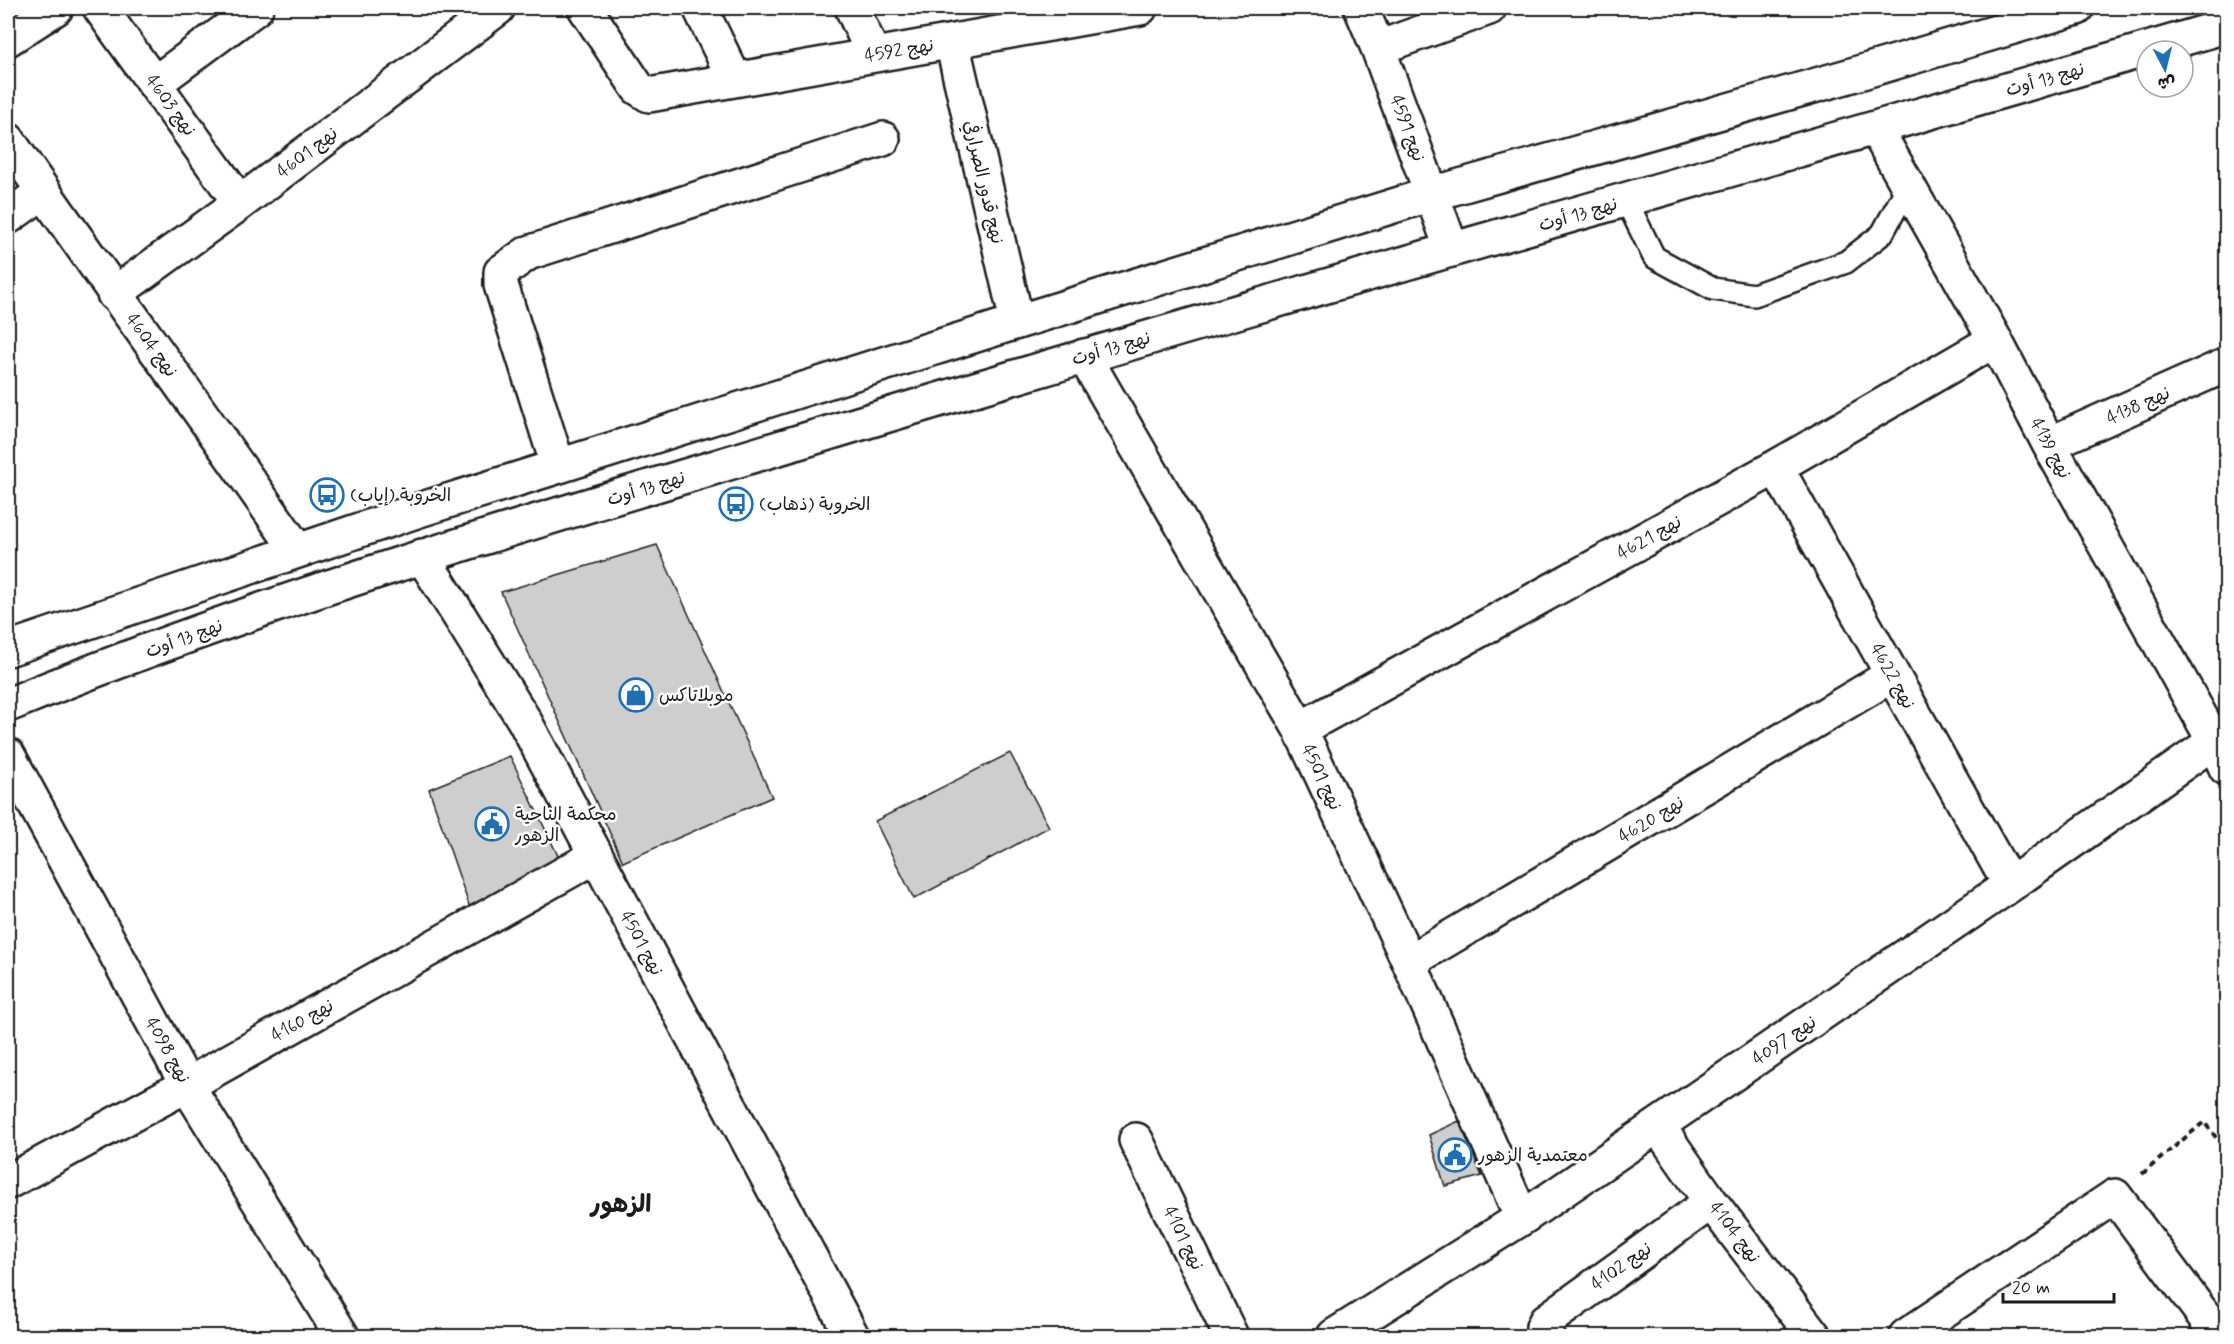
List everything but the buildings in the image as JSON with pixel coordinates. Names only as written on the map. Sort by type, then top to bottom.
[{"type":"street","points":[[8,39],[57,8]]},
{"type":"street","name":"نهج 4603","points":[[100,8],[240,203]]},
{"type":"street","points":[[155,82],[256,8]]},
{"type":"street","name":"نهج 4601","points":[[114,294],[240,203],[498,8]]},
{"type":"street","name":"نهج 4592","points":[[585,8],[638,88],[649,95],[734,78],[1140,8]]},
{"type":"street","points":[[700,8],[734,78]]},
{"type":"street","points":[[852,8],[873,54]]},
{"type":"street","name":"نهج 4591","points":[[1361,8],[1378,48],[1452,250]]},
{"type":"street","points":[[1378,48],[1489,8]]},
{"type":"street","points":[[8,649],[297,550],[1017,322],[2015,17],[2077,8]]},
{"type":"street","name":"نهج 13 أوت","points":[[8,705],[116,663],[422,556],[1084,356],[2226,26]]},
{"type":"street","name":"نهج قدور الصرارفي","points":[[952,42],[1017,322]]},
{"type":"street","name":"نهج 4139","points":[[1876,129],[1995,340],[2049,444],[2222,747]]},
{"type":"street","points":[[558,466],[501,285],[501,272],[528,253],[883,139]]},
{"type":"street","name":"نهج 4604","points":[[8,140],[114,294],[226,447],[297,550]]},
{"type":"street","points":[[8,217],[43,192]]},
{"type":"street","name":"نهج 4621","points":[[1300,729],[1776,467],[1995,340]]},
{"type":"street","name":"نهج 4501","points":[[1084,356],[1300,729],[1409,962],[1522,1218]]},
{"type":"street","name":"نهج 4138","points":[[2049,444],[2226,365]]},
{"type":"street","name":"نهج 4622","points":[[1776,467],[2010,885]]},
{"type":"street","name":"نهج 4501","points":[[422,556],[524,720],[852,1336]]},
{"type":"street","name":"نهج 4620","points":[[1409,962],[1892,675]]},
{"type":"street","name":"نهج 4097","points":[[1334,1336],[1522,1218],[2010,885],[2222,747]]},
{"type":"street","name":"نهج 4098","points":[[8,755],[187,1084],[342,1336]]},
{"type":"street","name":"نهج 4160","points":[[10,1176],[187,1084],[596,856]]},
{"type":"street","name":"نهج 4104","points":[[1658,1126],[1711,1202],[1814,1336]]},
{"type":"street","name":"نهج 4101","points":[[1136,1140],[1231,1336]]},
{"type":"street","points":[[1906,1336],[2115,1196],[2219,1336]]},
{"type":"street","name":"نهج 4102","points":[[1547,1336],[1543,1327],[1545,1321],[1711,1202]]},
{"type":"lane","points":[[1626,200],[1654,257],[1713,289],[1754,295],[1846,262],[1882,234],[1908,186]]},
{"type":"path","points":[[2115,1196],[2204,1122],[2226,1150]]},
{"type":"place","name":"الخروبة (إياب)","points":[[327,495]]},
{"type":"place","name":"الخروبة (ذهاب)","points":[[736,504]]},
{"type":"place","name":"موبلاتاكس","points":[[636,695]]},
{"type":"place","name":"محكمة الناحية الزهور","points":[[492,824]]},
{"type":"place","name":"معتمدية الزهور","points":[[1455,1155]]},
{"type":"district","name":"الزهور","points":[[621,1204]]}]
